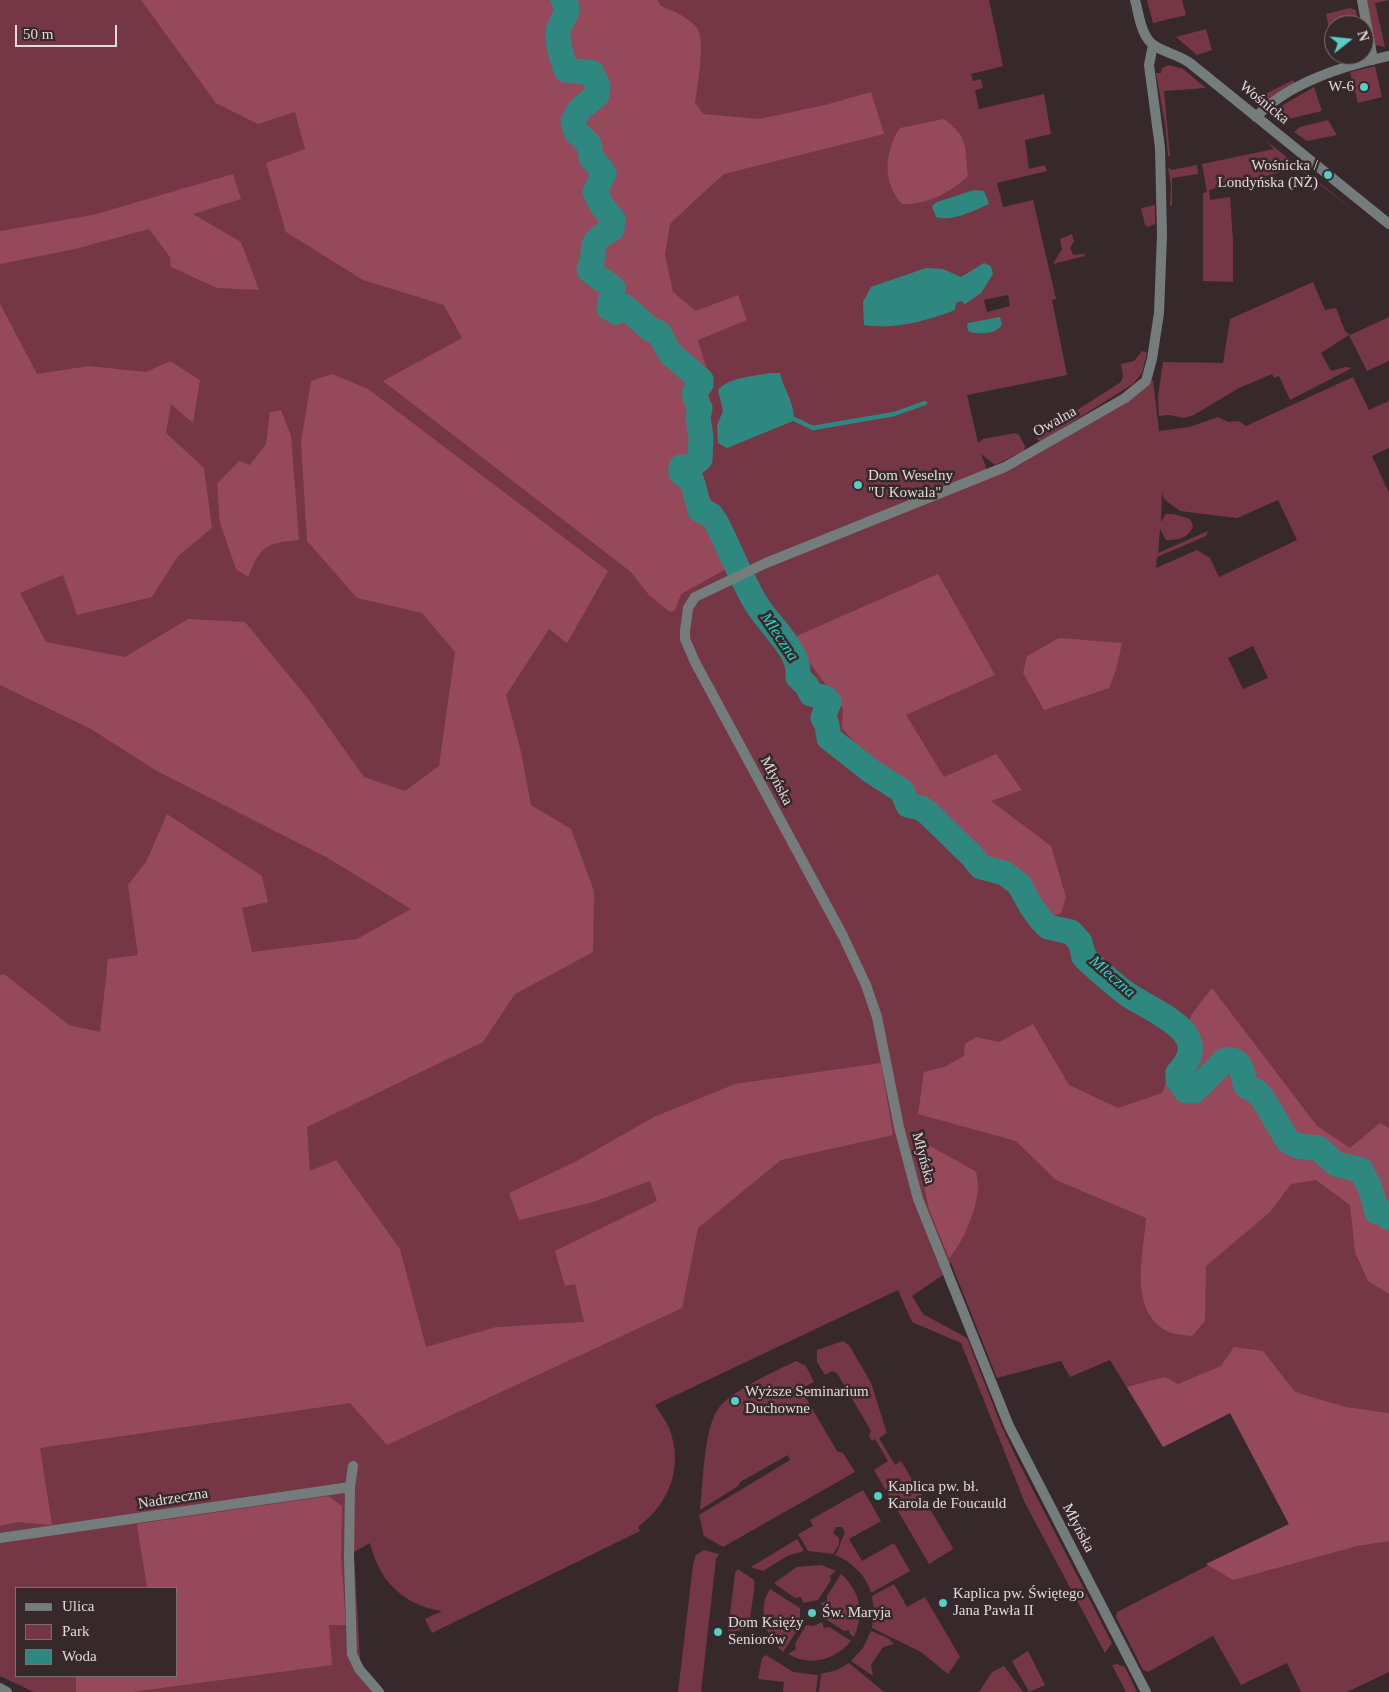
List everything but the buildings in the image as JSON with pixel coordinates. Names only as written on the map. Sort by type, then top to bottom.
[{"type":"street","points":[[1135,0],[1145,36],[1153,45]]},
{"type":"street","points":[[1362,0],[1365,15]]},
{"type":"street","name":"Wośnicka","points":[[1153,45],[1179,55],[1190,62],[1389,224]]},
{"type":"street","name":"Owalna","points":[[684,631],[688,608],[695,597],[750,571],[1005,467],[1118,403],[1146,381],[1158,321],[1162,235],[1160,148],[1149,60],[1153,45]]},
{"type":"street","points":[[1374,60],[1389,56]]},
{"type":"street","points":[[1256,116],[1272,103],[1320,77],[1357,65]]},
{"type":"street","name":"Młyńska","points":[[684,631],[685,639],[695,662],[843,936],[866,985],[877,1017],[899,1127],[918,1199],[1009,1426],[1146,1692]]},
{"type":"street","points":[[353,1466],[350,1487],[349,1560],[352,1654],[358,1669],[379,1692]]},
{"type":"street","name":"Nadrzeczna","points":[[0,1538],[350,1487]]},
{"type":"street","points":[[0,1688],[8,1692]]},
{"type":"green space","points":[[0,0],[989,0],[1003,66],[971,74],[973,81],[981,79],[983,88],[975,90],[979,109],[1044,94],[1051,134],[1025,140],[1029,169],[1045,165],[1047,171],[997,183],[1003,207],[1033,200],[1056,299],[1052,300],[1067,375],[967,395],[978,443],[983,439],[1015,433],[1019,435],[1025,446],[1024,451],[995,465],[981,454],[987,470],[1038,447],[1153,380],[1159,431],[1189,427],[1218,417],[1228,422],[1239,421],[1246,426],[1353,377],[1369,410],[1389,401],[1389,448],[1372,456],[1389,493],[1389,1672],[1347,1692],[1301,1692],[1287,1663],[1241,1685],[1213,1636],[1148,1672],[1143,1670],[1116,1617],[1117,1612],[1289,1524],[1230,1413],[1163,1447],[1110,1360],[1070,1377],[1061,1361],[997,1378],[951,1263],[940,1267],[943,1275],[912,1296],[923,1314],[967,1338],[1001,1425],[1017,1459],[1112,1643],[1105,1653],[1025,1503],[961,1343],[912,1322],[898,1290],[655,1405],[669,1428],[675,1456],[674,1470],[666,1495],[658,1507],[638,1527],[640,1531],[432,1633],[425,1619],[442,1611],[416,1603],[404,1597],[395,1589],[386,1580],[380,1569],[370,1543],[354,1552],[360,1660],[377,1692],[34,1692],[0,1676]],"holes":[[[1008,295],[1010,306],[987,312],[984,300]],[[1162,492],[1164,499],[1180,511],[1237,518],[1278,500],[1297,540],[1219,577],[1210,558],[1197,550],[1156,568],[1157,557],[1206,536],[1208,531],[1158,553],[1160,529],[1166,540],[1170,540],[1186,536],[1193,526],[1190,519],[1173,514],[1166,514],[1161,522]],[[1253,646],[1268,678],[1243,689],[1228,658]]]},
{"type":"green space","points":[[1147,0],[1182,0],[1186,15],[1153,23]]},
{"type":"green space","points":[[1366,0],[1389,0],[1375,3],[1385,47],[1375,45],[1374,15],[1369,15]]},
{"type":"green space","points":[[1350,8],[1356,10],[1357,15],[1326,15]]},
{"type":"green space","points":[[1206,29],[1212,50],[1197,55],[1176,37]]},
{"type":"green space","points":[[1169,65],[1183,69],[1206,88],[1164,91],[1170,156],[1168,156],[1165,124],[1156,73],[1161,73],[1162,68]]},
{"type":"green space","points":[[1375,66],[1382,97],[1358,103],[1350,72]]},
{"type":"green space","points":[[1293,80],[1295,84],[1260,104],[1254,100]]},
{"type":"green space","points":[[1314,87],[1322,111],[1284,120],[1283,123],[1275,116],[1280,107]]},
{"type":"green space","points":[[1328,120],[1337,135],[1307,141],[1294,132],[1300,127]]},
{"type":"green space","points":[[1265,140],[1360,215],[1298,168],[1209,190],[1210,200],[1230,197],[1233,282],[1203,281],[1203,193],[1207,192],[1202,164],[1274,149]]},
{"type":"green space","points":[[1197,165],[1198,174],[1172,178],[1172,206],[1170,205],[1171,186],[1168,167],[1171,170]]},
{"type":"green space","points":[[1155,205],[1155,224],[1148,227],[1145,225],[1141,208]]},
{"type":"green space","points":[[1072,234],[1074,241],[1070,248],[1073,255],[1084,254],[1085,256],[1053,264],[1062,249],[1060,239]]},
{"type":"green space","points":[[1313,282],[1325,310],[1336,308],[1345,331],[1350,335],[1389,317],[1389,361],[1367,371],[1349,335],[1321,353],[1331,371],[1346,367],[1352,368],[1290,400],[1279,376],[1274,378],[1272,374],[1239,388],[1194,415],[1184,418],[1169,415],[1159,416],[1158,396],[1163,362],[1223,363],[1230,319]]},
{"type":"green space","points":[[1142,351],[1147,353],[1142,373],[1133,384],[1040,442],[1034,435],[1060,421],[1121,382],[1123,376],[1121,364],[1134,361]]},
{"type":"green space","points":[[843,1341],[849,1345],[871,1383],[887,1433],[879,1438],[895,1465],[901,1461],[952,1546],[953,1549],[929,1564],[874,1470],[888,1461],[875,1439],[872,1441],[869,1436],[871,1431],[837,1373],[832,1371],[825,1375],[817,1362],[817,1350]]},
{"type":"green space","points":[[796,1361],[806,1366],[814,1382],[804,1387],[803,1393],[837,1451],[843,1453],[855,1472],[723,1547],[704,1536],[699,1515],[790,1460],[788,1455],[740,1482],[738,1486],[700,1510],[707,1442],[713,1418],[718,1409],[732,1395]]},
{"type":"green space","points":[[863,1490],[881,1521],[849,1539],[862,1561],[894,1543],[910,1571],[871,1593],[866,1581],[858,1570],[847,1561],[835,1555],[845,1533],[842,1527],[836,1527],[833,1533],[839,1538],[839,1545],[833,1554],[808,1551],[798,1534],[813,1526],[810,1520]]},
{"type":"green space","points":[[797,1539],[804,1551],[787,1556],[763,1571],[751,1567]]},
{"type":"green space","points":[[704,1550],[719,1554],[716,1559],[701,1692],[678,1692],[693,1565],[696,1555]]},
{"type":"green space","points":[[821,1565],[836,1571],[830,1576],[831,1580],[818,1600],[803,1603],[801,1597],[795,1598],[774,1583],[797,1567]]},
{"type":"green space","points":[[738,1569],[754,1580],[750,1623],[740,1630],[728,1631],[735,1573]]},
{"type":"green space","points":[[841,1574],[853,1588],[859,1603],[859,1619],[854,1637],[850,1634],[849,1630],[844,1631],[824,1618],[825,1611],[821,1603],[827,1601],[827,1596]]},
{"type":"green space","points":[[894,1584],[907,1607],[925,1597],[960,1657],[948,1674],[921,1652],[872,1628],[874,1612],[872,1596]]},
{"type":"green space","points":[[770,1589],[800,1608],[800,1617],[803,1623],[797,1624],[798,1629],[783,1652],[772,1639],[765,1622],[764,1605]]},
{"type":"green space","points":[[822,1622],[824,1628],[829,1627],[851,1641],[845,1648],[830,1657],[813,1661],[796,1658],[788,1654],[796,1649],[795,1644],[806,1625],[814,1626]]},
{"type":"green space","points":[[871,1631],[888,1638],[894,1644],[883,1647],[871,1665],[873,1676],[851,1661],[863,1648]]},
{"type":"green space","points":[[1028,1651],[1045,1685],[1029,1692],[1012,1661]]},
{"type":"green space","points":[[766,1655],[793,1672],[818,1675],[816,1692],[783,1692],[784,1682],[758,1679],[762,1658]]},
{"type":"green space","points":[[849,1663],[884,1692],[819,1692],[821,1674],[837,1670]]},
{"type":"green space","points":[[1117,1664],[1125,1667],[1137,1692],[1126,1692],[1112,1665]]},
{"type":"green space","points":[[1004,1666],[1023,1692],[979,1692],[992,1672]]},
{"type":"shaded area","points":[[141,0],[658,0],[661,6],[676,12],[689,21],[697,28],[700,34],[701,53],[695,103],[703,114],[759,119],[825,105],[871,92],[884,134],[724,174],[670,224],[665,255],[673,292],[696,311],[738,295],[747,320],[698,340],[709,377],[710,404],[708,443],[699,477],[707,495],[722,513],[744,559],[681,594],[675,610],[670,612],[649,595],[631,572],[383,381],[462,338],[444,305],[363,280],[286,232],[266,163],[305,149],[295,112],[258,124],[216,103]]},
{"type":"shaded area","points":[[944,119],[952,125],[962,138],[966,150],[968,176],[938,197],[912,204],[902,204],[888,177],[888,157],[895,137],[900,128]]},
{"type":"shaded area","points":[[233,174],[241,199],[193,214],[241,242],[259,290],[217,288],[171,267],[170,257],[149,229],[75,249],[0,264],[0,231],[93,215]]},
{"type":"shaded area","points":[[0,304],[37,374],[89,366],[146,372],[170,361],[200,380],[193,423],[171,404],[166,433],[204,468],[212,528],[178,556],[152,597],[77,615],[63,575],[20,593],[46,642],[125,657],[188,619],[245,622],[309,700],[364,777],[405,791],[439,766],[455,652],[422,613],[357,598],[307,541],[301,442],[311,381],[332,374],[368,389],[608,571],[567,643],[549,629],[506,695],[521,752],[531,805],[571,829],[594,891],[593,952],[515,994],[483,1042],[307,1127],[310,1171],[336,1160],[400,1249],[426,1347],[496,1327],[584,1322],[575,1284],[565,1286],[555,1251],[657,1201],[650,1181],[590,1203],[519,1220],[509,1193],[575,1162],[654,1117],[735,1084],[881,1063],[893,1135],[781,1160],[698,1228],[682,1308],[387,1445],[350,1403],[40,1448],[52,1525],[17,1522],[0,1526],[0,975],[4,974],[69,1025],[100,1032],[108,959],[138,955],[128,885],[146,862],[167,814],[262,876],[268,902],[242,908],[252,952],[357,939],[411,909],[328,858],[157,771],[91,729],[0,685]]},
{"type":"shaded area","points":[[281,410],[291,436],[299,540],[279,543],[266,548],[261,552],[248,577],[236,569],[220,523],[217,484],[239,461],[250,465],[266,444],[270,412]]},
{"type":"shaded area","points":[[938,574],[995,675],[906,715],[944,777],[996,754],[1022,790],[991,801],[1051,846],[1066,897],[1061,913],[1052,916],[1019,871],[987,858],[949,823],[938,809],[866,755],[842,728],[843,709],[792,638]]},
{"type":"shaded area","points":[[1059,638],[1122,643],[1116,670],[1109,688],[1044,710],[1023,673],[1027,656]]},
{"type":"shaded area","points":[[1212,988],[1317,1126],[1350,1148],[1380,1123],[1389,1128],[1389,1294],[1368,1281],[1355,1252],[1350,1205],[1316,1180],[1291,1184],[1270,1212],[1206,1266],[1205,1321],[1192,1336],[1171,1333],[1156,1323],[1147,1311],[1143,1296],[1141,1264],[1146,1218],[1056,1180],[1016,1141],[918,1114],[924,1072],[944,1067],[964,1056],[965,1044],[976,1037],[999,1042],[1033,1024],[1069,1085],[1118,1108],[1162,1093],[1192,1014]]},
{"type":"shaded area","points":[[914,1137],[975,1171],[978,1180],[976,1203],[972,1216],[961,1241],[949,1258],[929,1209]]},
{"type":"shaded area","points":[[1234,1347],[1263,1351],[1295,1392],[1345,1407],[1389,1413],[1389,1541],[1357,1546],[1233,1580],[1206,1564],[1289,1524],[1230,1413],[1163,1447],[1127,1387],[1165,1377],[1178,1384],[1221,1366]]},
{"type":"shaded area","points":[[328,1496],[342,1506],[341,1556],[346,1625],[329,1625],[332,1665],[132,1692],[76,1692],[74,1677],[178,1677],[178,1587],[147,1587],[137,1524]]},
{"type":"water","points":[[974,190],[984,191],[989,204],[956,217],[936,217],[932,206],[937,202]]},
{"type":"water","points":[[984,263],[991,266],[993,274],[981,293],[965,304],[961,301],[956,303],[955,310],[910,324],[864,325],[863,302],[871,287],[926,268],[943,269],[961,277]]},
{"type":"water","points":[[1000,317],[1002,324],[1000,328],[992,332],[969,332],[967,327],[968,323]]},
{"type":"water","points":[[780,373],[793,410],[793,421],[727,448],[718,443],[717,425],[723,411],[718,390],[735,380]]},
{"type":"waterway","name":"Mleczna","points":[[563,0],[566,4],[567,12],[559,28],[558,37],[566,70],[592,73],[598,86],[597,95],[579,110],[573,121],[576,132],[589,144],[591,157],[604,173],[595,192],[602,206],[613,219],[612,229],[598,239],[593,248],[592,263],[589,270],[613,288],[609,308],[616,312],[624,306],[650,329],[659,333],[670,353],[701,380],[701,384],[694,395],[700,408],[698,418],[701,437],[700,459],[690,467],[681,467],[681,473],[692,481],[700,510],[711,515],[716,522],[757,605],[790,648],[798,667],[798,677],[807,686],[811,694],[826,698],[829,702],[823,718],[827,725],[829,738],[871,771],[902,791],[908,805],[921,808],[928,813],[981,867],[1004,873],[1019,884],[1041,920],[1048,927],[1071,932],[1080,942],[1084,957],[1107,978],[1127,994],[1177,1025],[1186,1035],[1190,1046],[1188,1059],[1178,1073],[1178,1080],[1186,1091],[1194,1091],[1225,1060],[1235,1061],[1241,1068],[1246,1086],[1257,1092],[1263,1099],[1288,1141],[1298,1146],[1318,1148],[1336,1164],[1361,1170],[1370,1188],[1377,1212],[1384,1213],[1389,1218]]},
{"type":"waterway","points":[[794,419],[813,428],[894,414],[925,403]]},
{"type":"place","name":"W-6","points":[[1364,87]]},
{"type":"place","name":"Wośnicka / Londyńska (NŻ)","points":[[1328,175]]},
{"type":"place","name":"Dom Weselny \"U Kowala\"","points":[[858,485]]},
{"type":"place","name":"Wyższe Seminarium Duchowne","points":[[735,1401]]},
{"type":"place","name":"Kaplica pw. bł. Karola de Foucauld","points":[[878,1496]]},
{"type":"place","name":"Kaplica pw. Świętego Jana Pawła II","points":[[943,1603]]},
{"type":"place","name":"Św. Maryja","points":[[812,1613]]},
{"type":"place","name":"Dom Księży Seniorów","points":[[718,1632]]}]
